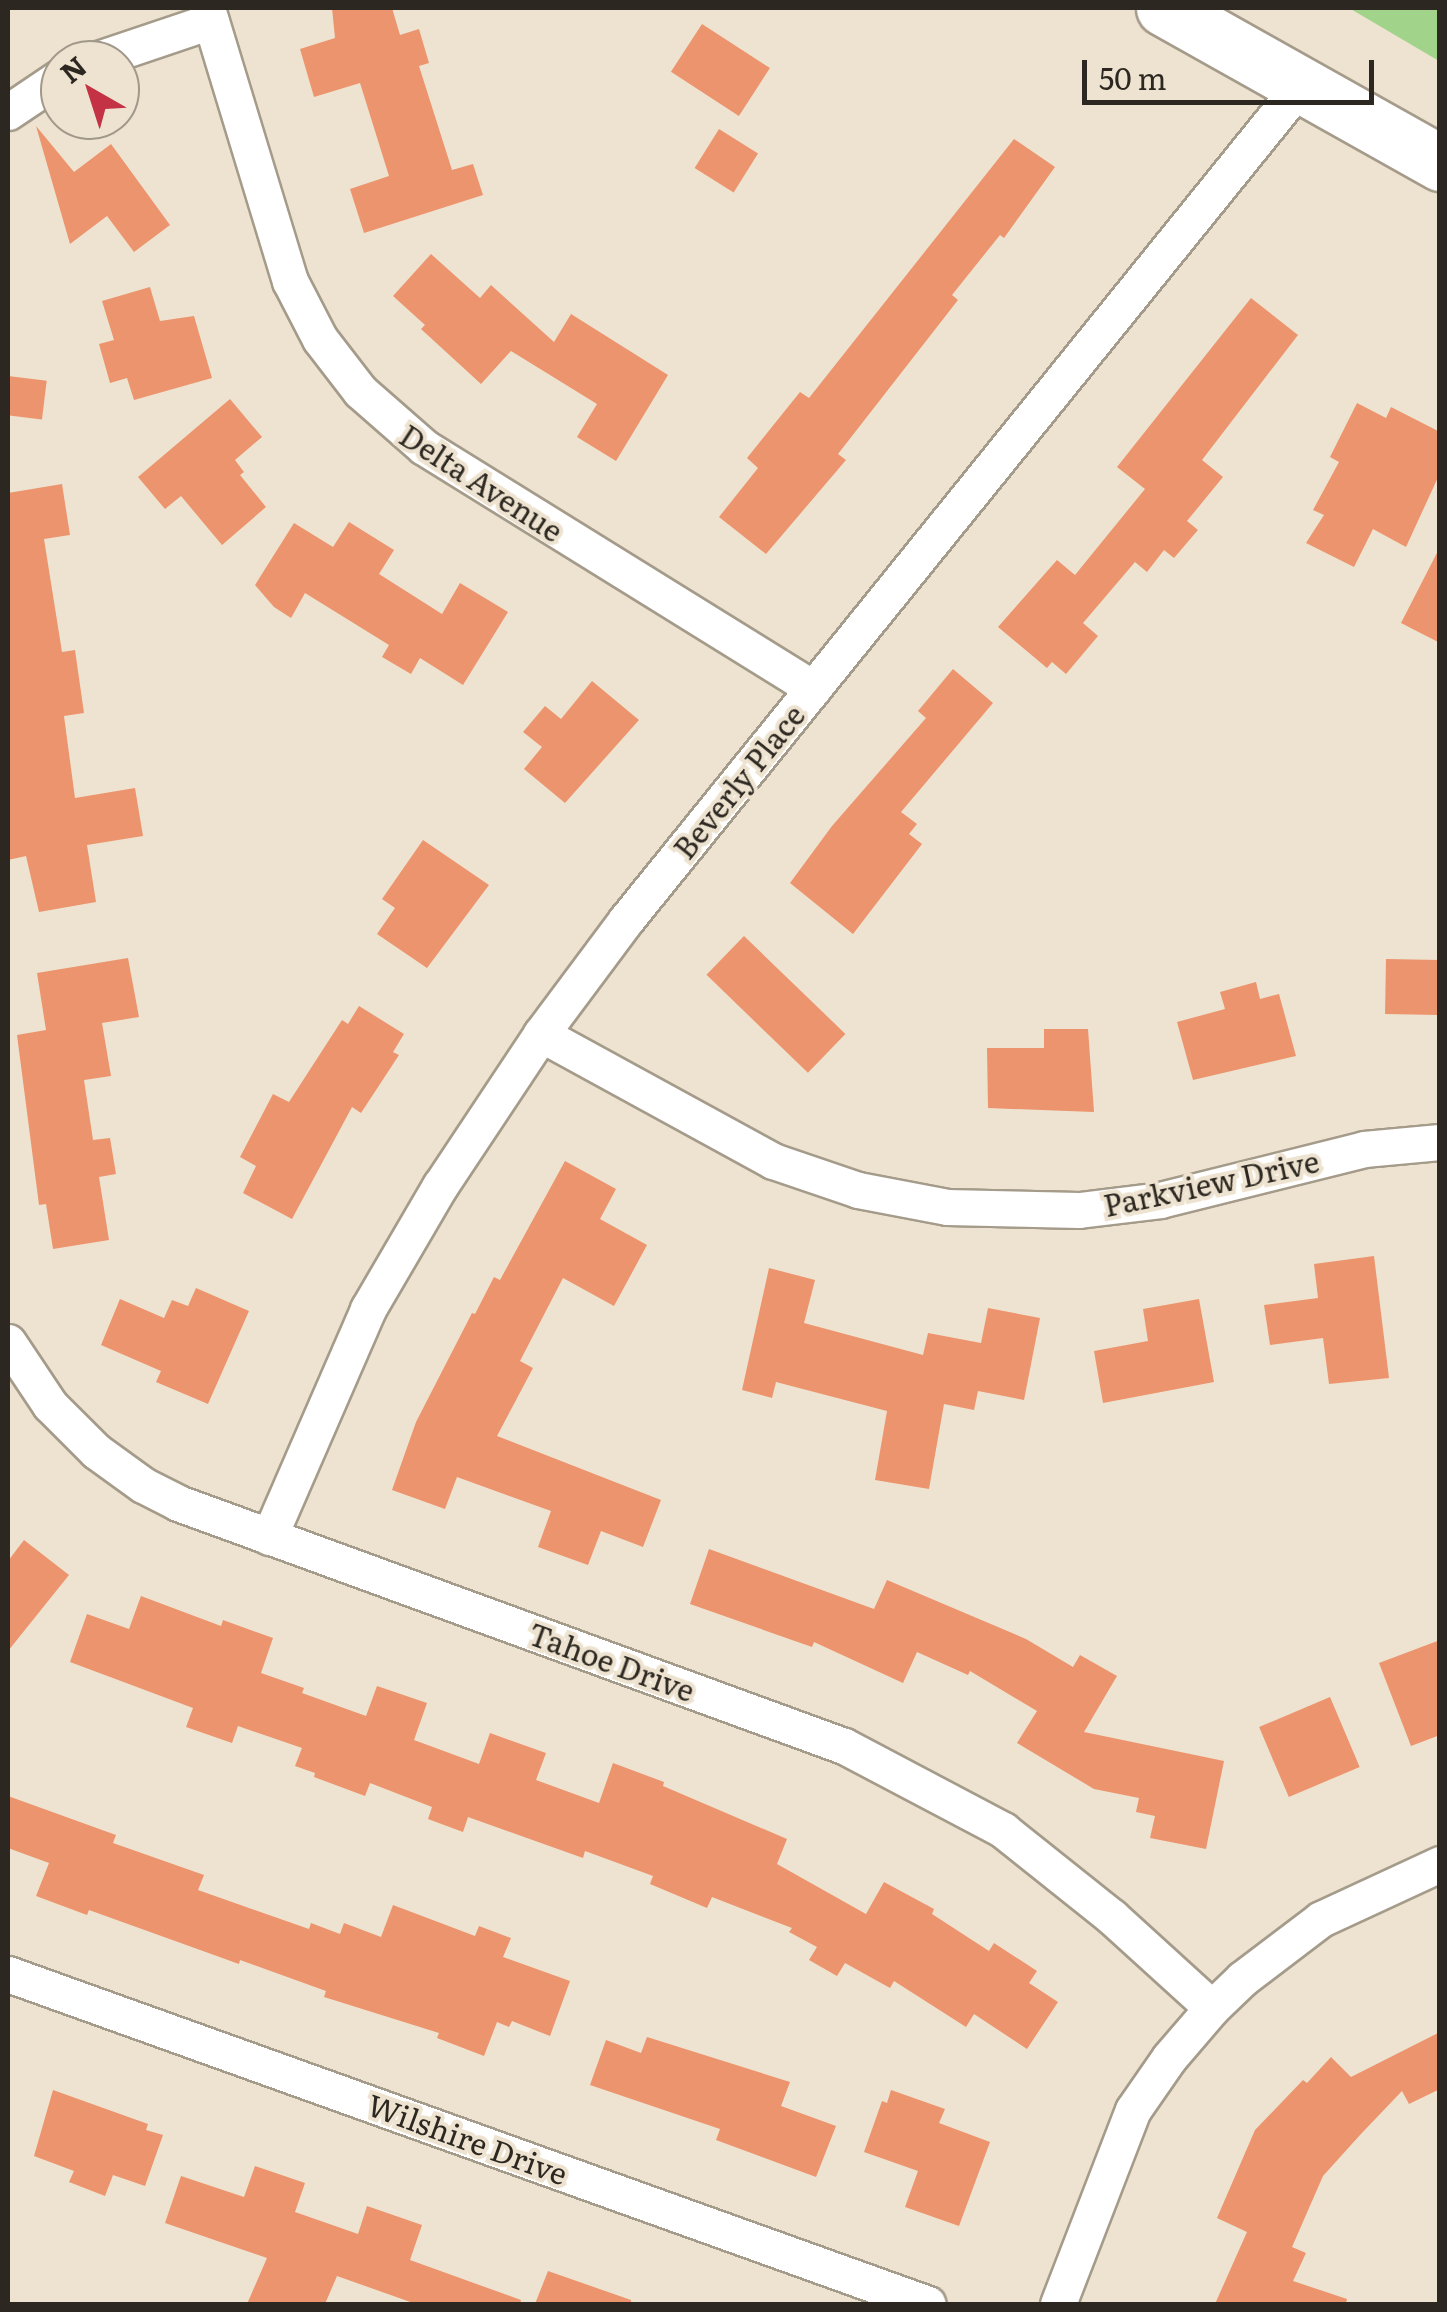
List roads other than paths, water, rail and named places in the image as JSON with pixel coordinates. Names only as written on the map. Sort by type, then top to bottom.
[{"type":"highway","points":[[1164,8],[1440,162]]},
{"type":"street","points":[[140,42],[209,14]]},
{"type":"street","name":"Delta Avenue","points":[[209,14],[290,280],[320,339],[360,391],[424,447],[813,688]]},
{"type":"street","name":"Beverly Place","points":[[270,1537],[368,1309],[440,1186],[541,1034],[626,920],[1300,86]]},
{"type":"street","points":[[8,112],[40,91]]},
{"type":"street","name":"Parkview Drive","points":[[541,1034],[773,1161],[858,1190],[947,1207],[1079,1210],[1160,1200],[1347,1152],[1440,1142]]},
{"type":"street","name":"Tahoe Drive","points":[[8,1342],[50,1404],[96,1450],[178,1503],[844,1746],[1003,1830],[1112,1917],[1212,2008]]},
{"type":"street","points":[[1058,2304],[1133,2110],[1169,2058],[1212,2008],[1254,1968],[1322,1919],[1440,1864]]},
{"type":"street","name":"Wilshire Drive","points":[[8,1974],[928,2304]]}]
